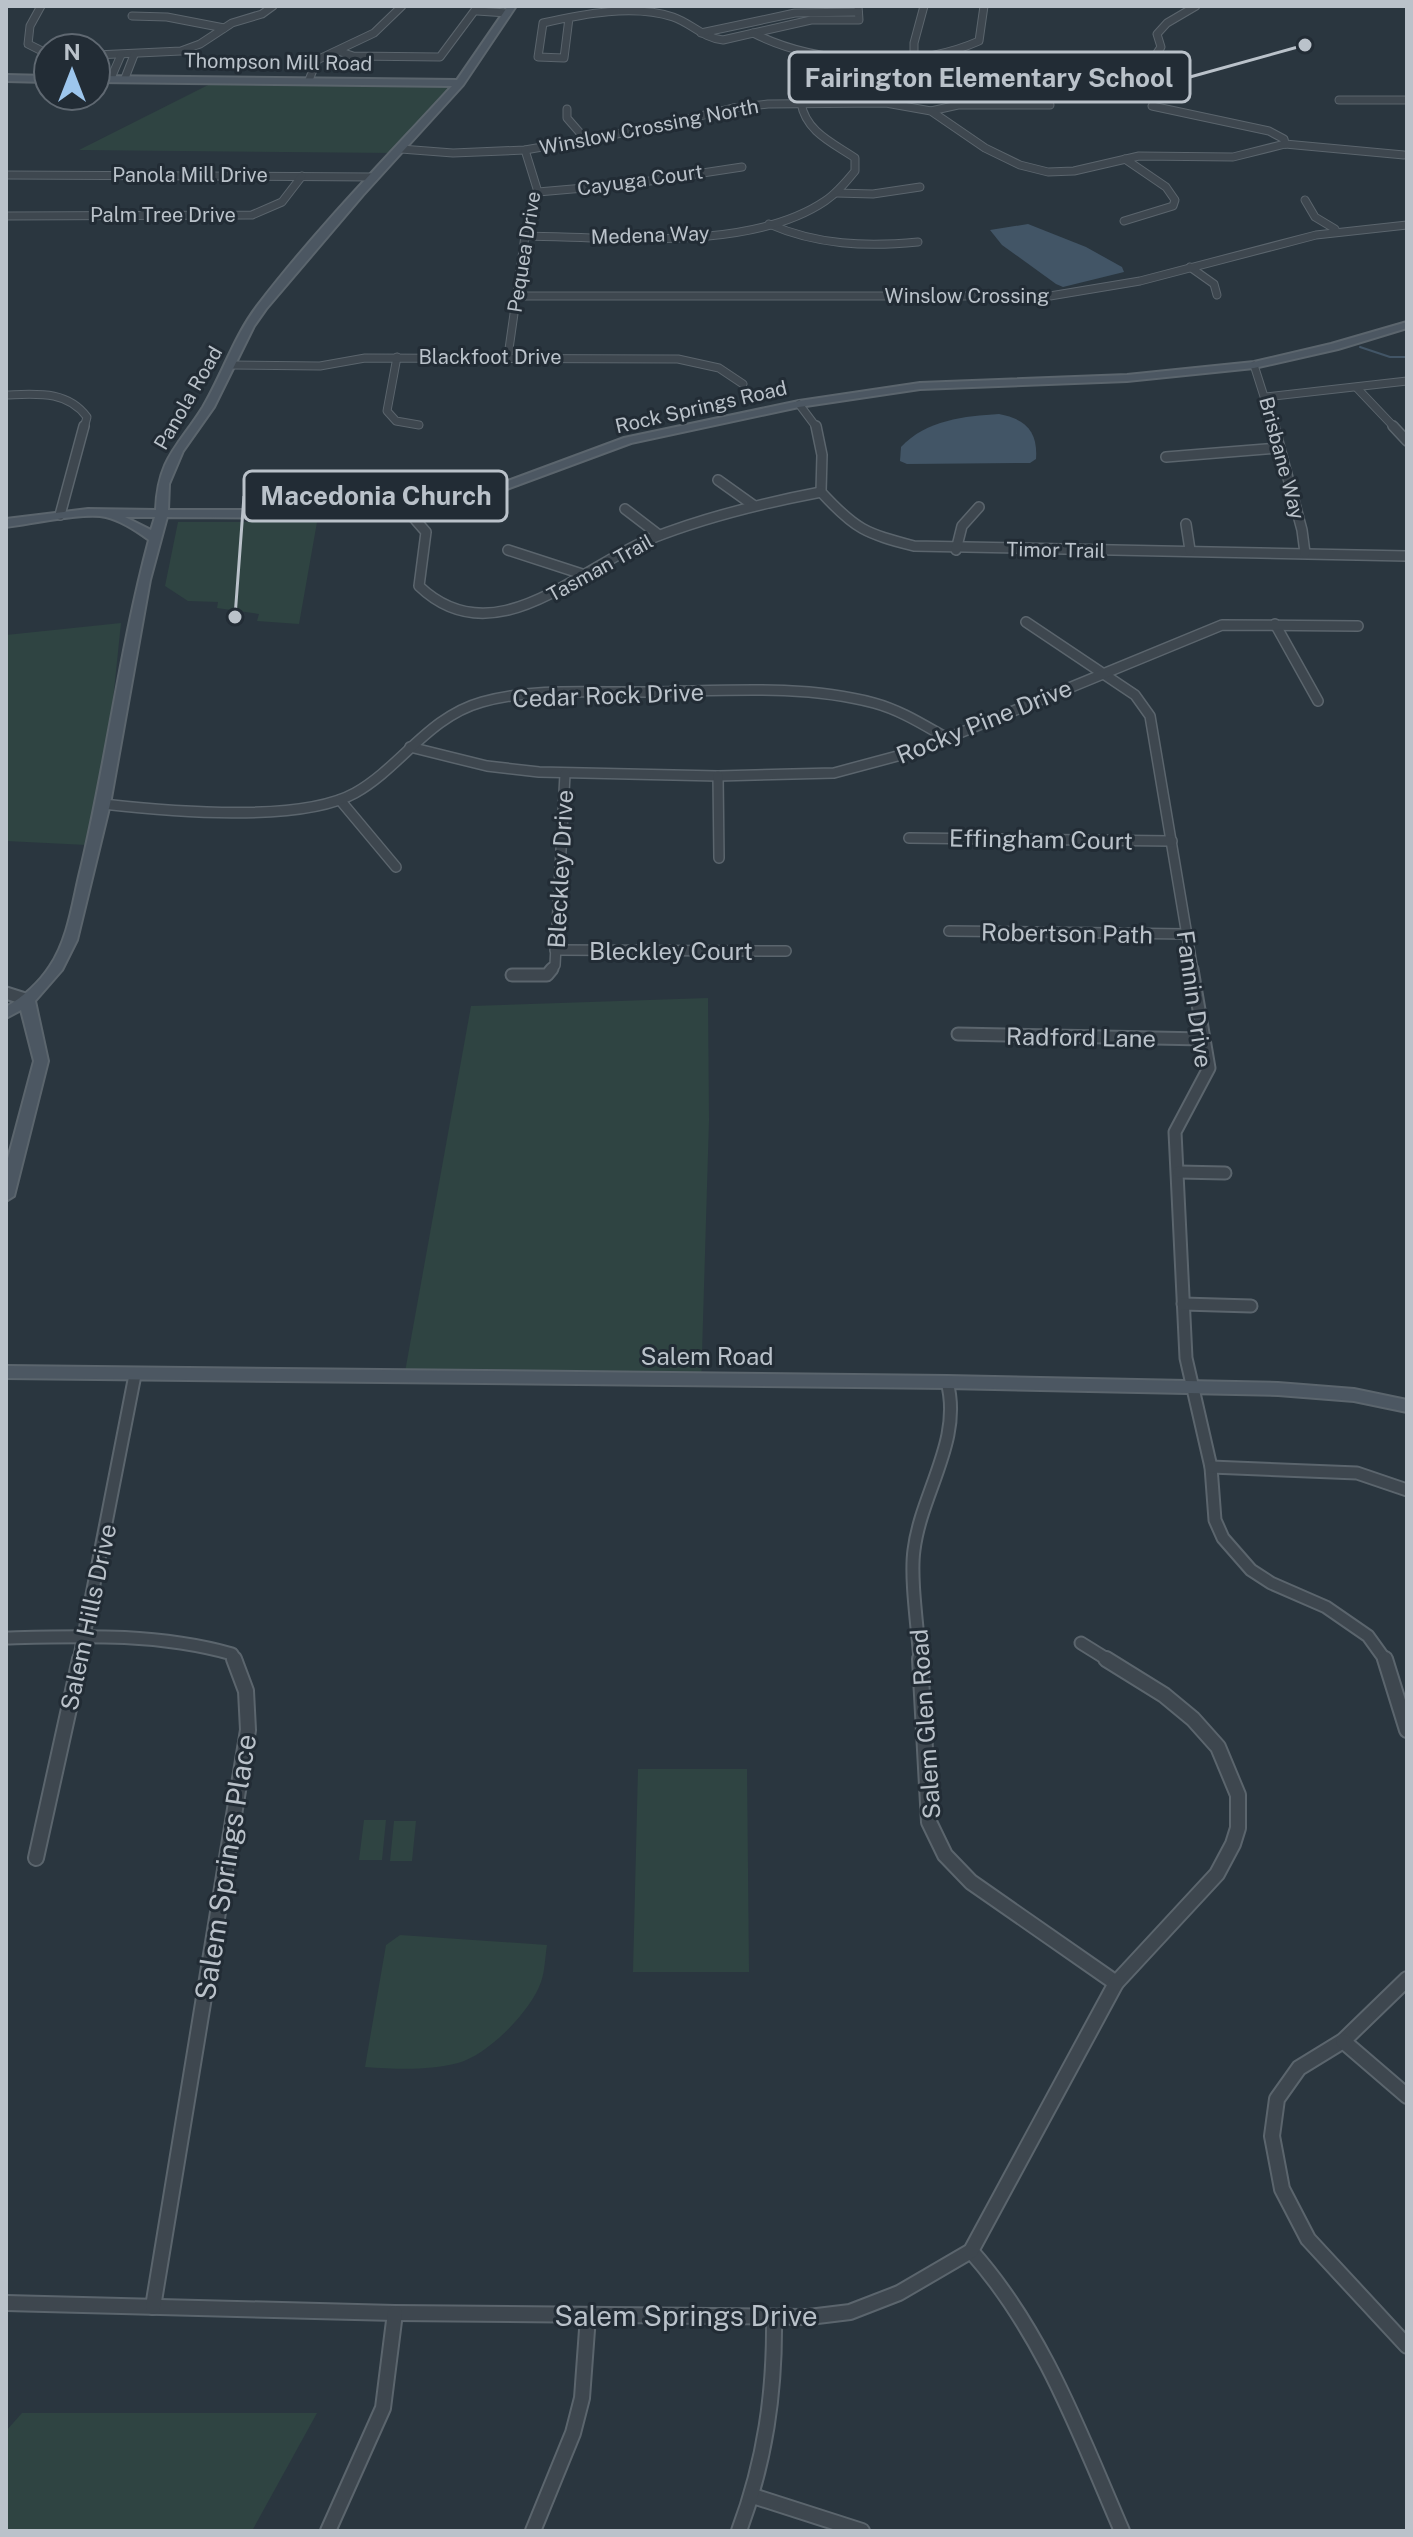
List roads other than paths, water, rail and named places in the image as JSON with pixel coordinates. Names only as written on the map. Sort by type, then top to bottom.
[{"type":"street","points":[[32,46],[28,44],[30,26],[41,6]]},
{"type":"street","points":[[112,55],[181,51],[273,6]]},
{"type":"street","points":[[309,80],[317,60],[378,33],[389,25],[402,6]]},
{"type":"street","points":[[914,57],[912,42],[922,21],[924,6]]},
{"type":"street","points":[[752,33],[794,51],[814,55],[914,57],[959,51],[979,41],[984,6]]},
{"type":"street","points":[[1157,53],[1161,47],[1157,34],[1161,28],[1196,6]]},
{"type":"street","points":[[569,18],[564,58],[538,57],[543,23],[569,18],[622,10],[672,17],[701,33],[716,40],[811,20],[859,20],[858,9],[795,13],[701,33]]},
{"type":"street","points":[[338,51],[353,56],[440,57],[476,11],[508,12]]},
{"type":"street","name":"Panola Road","points":[[6,1014],[28,1000],[57,967],[70,940],[103,804],[144,580],[162,512],[163,484],[177,451],[208,407],[249,326],[262,307],[460,83],[508,12]]},
{"type":"street","points":[[132,16],[167,17],[224,28]]},
{"type":"street","points":[[112,76],[121,55]]},
{"type":"street","points":[[125,78],[134,55]]},
{"type":"street","points":[[6,78],[32,79]]},
{"type":"street","name":"Thompson Mill Road","points":[[112,78],[460,83]]},
{"type":"street","points":[[1339,100],[1407,100]]},
{"type":"street","points":[[801,103],[801,115],[813,129],[855,158],[855,171],[836,193]]},
{"type":"street","name":"Winslow Crossing North","points":[[401,149],[453,153],[525,150],[587,141],[733,108],[801,103],[886,103],[931,111],[985,148],[1034,170],[1074,171],[1157,155],[1225,158],[1285,144],[1406,156]]},
{"type":"street","points":[[931,111],[958,105],[1050,105]]},
{"type":"street","points":[[1152,106],[1269,131],[1284,139],[1285,144]]},
{"type":"street","points":[[567,109],[567,118],[587,141]]},
{"type":"street","name":"Pequea Drive","points":[[508,356],[525,236],[538,192],[525,150]]},
{"type":"street","points":[[1124,221],[1163,211],[1173,206],[1175,200],[1166,187],[1125,159]]},
{"type":"street","name":"Cayuga Court","points":[[538,192],[630,184],[742,167]]},
{"type":"street","name":"Panola Mill Drive","points":[[6,175],[374,177]]},
{"type":"street","name":"Palm Tree Drive","points":[[6,216],[252,215],[271,211],[287,199],[302,176]]},
{"type":"street","points":[[836,193],[865,195],[920,187]]},
{"type":"street","name":"Medena Way","points":[[525,236],[697,236],[769,224],[819,205],[836,193]]},
{"type":"street","points":[[1305,200],[1315,217],[1335,229]]},
{"type":"street","points":[[769,224],[796,237],[836,243],[918,242]]},
{"type":"street","name":"Winslow Crossing","points":[[518,296],[1039,297],[1101,289],[1335,229],[1407,225]]},
{"type":"street","points":[[1190,267],[1214,284],[1217,295]]},
{"type":"street","name":"Rock Springs Road","points":[[6,523],[102,513],[354,514],[406,509],[492,491],[628,440],[799,404],[920,386],[1127,378],[1254,365],[1334,347],[1407,325]]},
{"type":"street","points":[[397,357],[387,411],[396,421],[419,425]]},
{"type":"street","name":"Blackfoot Drive","points":[[231,365],[320,366],[365,358],[397,357],[691,360],[719,368],[743,384]]},
{"type":"street","name":"Brisbane Way","points":[[1254,365],[1266,397],[1302,530],[1305,553]]},
{"type":"street","points":[[1266,397],[1407,381]]},
{"type":"street","points":[[1357,388],[1407,441]]},
{"type":"street","points":[[6,395],[64,398],[76,403],[87,417],[60,515]]},
{"type":"street","points":[[799,404],[813,415],[823,441],[821,492]]},
{"type":"street","points":[[1166,457],[1278,448]]},
{"type":"street","points":[[718,480],[753,505]]},
{"type":"street","points":[[102,513],[141,505],[163,484]]},
{"type":"street","name":"Tasman Trail","points":[[406,509],[426,532],[419,586],[438,603],[455,610],[485,611],[527,605],[659,535],[753,505],[821,492]]},
{"type":"street","name":"Timor Trail","points":[[821,492],[867,534],[914,546],[956,550],[1190,550],[1407,556]]},
{"type":"street","points":[[956,550],[960,527],[969,514],[979,507]]},
{"type":"street","points":[[625,509],[659,535]]},
{"type":"street","points":[[102,513],[138,526],[155,539]]},
{"type":"street","points":[[1186,524],[1190,550]]},
{"type":"street","points":[[508,550],[582,574]]},
{"type":"street","name":"Fannin Drive","points":[[1026,622],[1135,695],[1150,716],[1209,1068],[1175,1132],[1186,1358],[1211,1467],[1215,1520],[1223,1538],[1251,1570],[1271,1583],[1326,1607],[1368,1636],[1389,1665],[1407,1730]]},
{"type":"street","name":"Rocky Pine Drive","points":[[410,747],[487,766],[565,774],[718,776],[834,773],[899,757],[1210,629],[1247,623],[1358,626]]},
{"type":"street","points":[[1275,624],[1318,701]]},
{"type":"street","name":"Cedar Rock Drive","points":[[103,804],[294,810],[340,800],[355,793],[430,726],[455,712],[482,702],[551,693],[720,691],[827,694],[895,709],[916,718],[945,737]]},
{"type":"street","name":"Bleckley Drive","points":[[512,975],[547,975],[555,965],[565,774]]},
{"type":"street","points":[[718,776],[719,858]]},
{"type":"street","points":[[340,800],[396,867]]},
{"type":"street","name":"Effingham Court","points":[[909,838],[1172,841]]},
{"type":"street","name":"Robertson Path","points":[[949,931],[1186,934]]},
{"type":"street","name":"Bleckley Court","points":[[555,950],[786,951]]},
{"type":"street","points":[[6,993],[28,1000],[28,1023],[40,1050],[41,1061],[6,1196]]},
{"type":"street","points":[[6,1014],[28,1023]]},
{"type":"street","name":"Radford Lane","points":[[958,1034],[1204,1039]]},
{"type":"street","points":[[1179,1172],[1225,1173]]},
{"type":"street","points":[[1183,1304],[1251,1306]]},
{"type":"street","name":"Salem Road","points":[[6,1372],[947,1382],[1278,1389],[1354,1395],[1407,1406]]},
{"type":"street","name":"Salem Hills Drive","points":[[36,1858],[85,1636],[135,1375]]},
{"type":"street","name":"Salem Glen Road","points":[[947,1382],[952,1400],[949,1432],[914,1550],[929,1822],[945,1855],[971,1882],[1116,1983]]},
{"type":"street","points":[[1211,1467],[1344,1472],[1377,1478],[1407,1490]]},
{"type":"street","name":"Salem Springs Place","points":[[6,1638],[168,1638],[232,1654],[246,1681],[248,1730],[153,2307]]},
{"type":"street","points":[[1081,1643],[1164,1695],[1193,1719],[1223,1755],[1238,1795],[1238,1828],[1217,1874],[1116,1983],[971,2251],[1017,2305],[1037,2340],[1122,2531]]},
{"type":"street","points":[[1407,1979],[1343,2041],[1299,2068],[1277,2099],[1272,2136],[1282,2189],[1308,2239],[1407,2346]]},
{"type":"street","points":[[1343,2041],[1407,2096]]},
{"type":"street","name":"Salem Springs Drive","points":[[6,2303],[395,2313],[774,2318],[850,2312],[899,2293],[971,2251]]},
{"type":"street","points":[[328,2531],[383,2408],[395,2313]]},
{"type":"street","points":[[533,2531],[573,2433],[582,2398],[588,2316]]},
{"type":"street","points":[[739,2531],[753,2496],[773,2407],[774,2318]]},
{"type":"street","points":[[753,2496],[862,2531]]},
{"type":"water","points":[[1028,224],[1086,247],[1122,267],[1124,272],[1063,287],[1056,284],[1002,245],[990,230]]},
{"type":"water","points":[[999,414],[1016,419],[1028,428],[1035,441],[1036,459],[1030,463],[907,464],[900,461],[901,447],[934,425],[960,418]]},
{"type":"waterway","points":[[1360,347],[1390,357],[1407,357]]},
{"type":"place","name":"Fairington Elementary School","points":[[1305,45]]},
{"type":"place","name":"Macedonia Church","points":[[235,617]]}]
